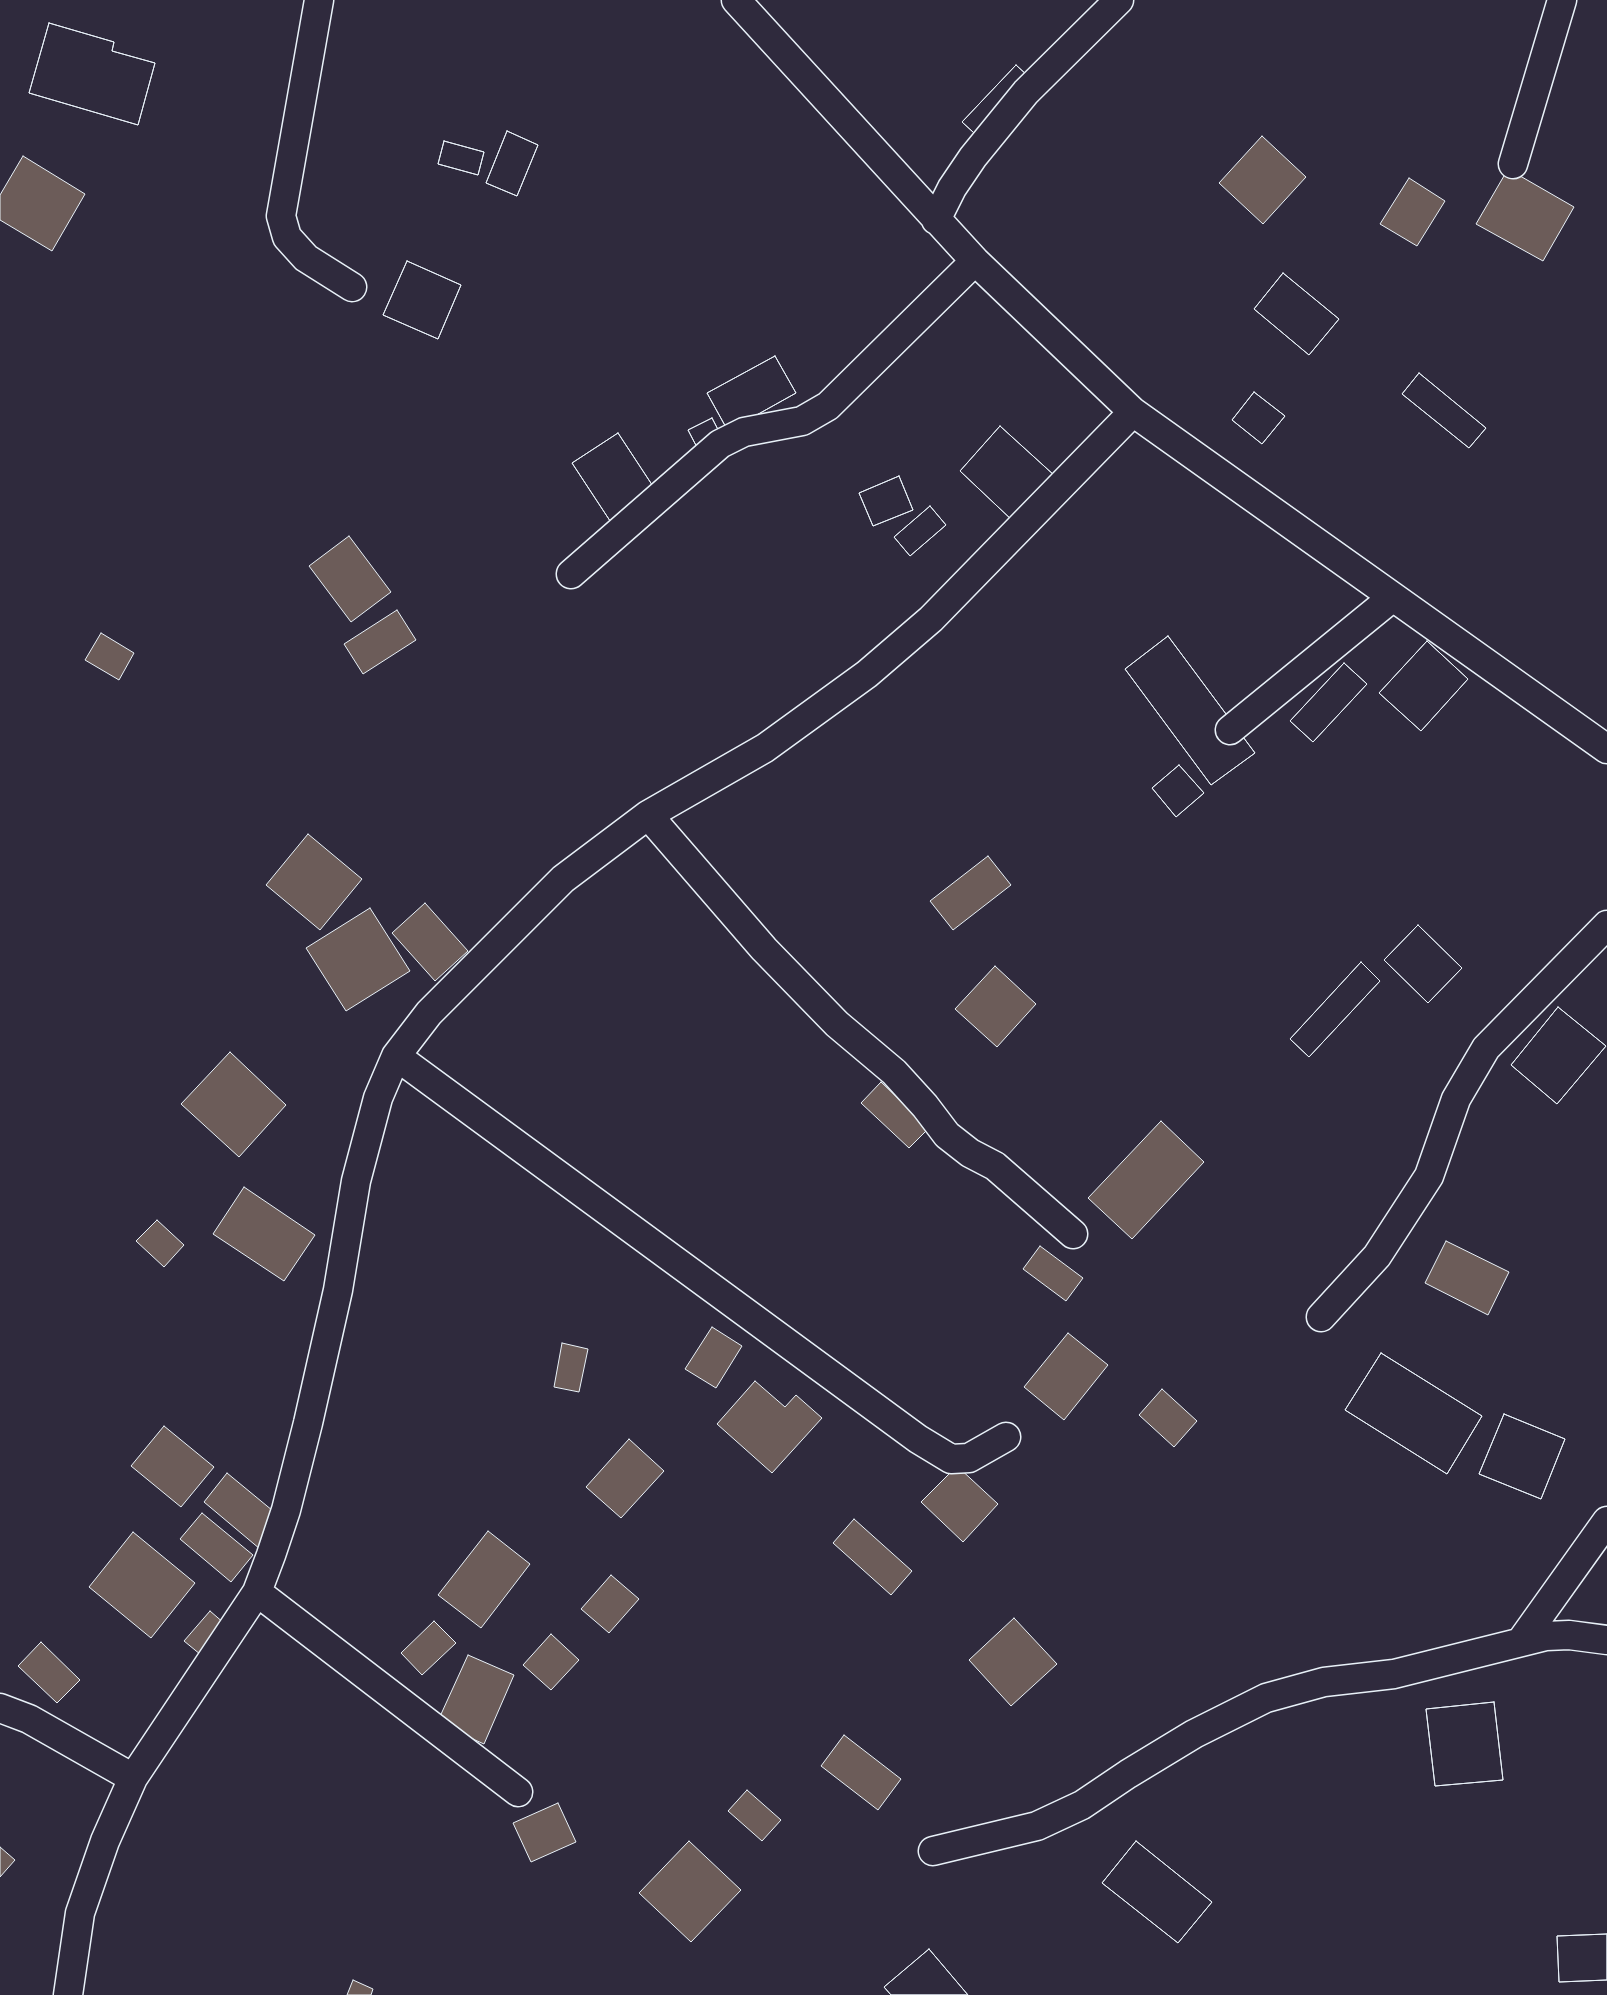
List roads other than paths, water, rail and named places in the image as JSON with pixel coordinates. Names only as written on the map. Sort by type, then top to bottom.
[{"type":"street","points":[[318,0],[281,216],[287,237],[306,258],[352,287]]},
{"type":"street","points":[[736,0],[975,261],[1133,412],[1607,749]]},
{"type":"street","points":[[936,220],[952,188],[973,157],[1026,92],[1119,0]]},
{"type":"street","points":[[1513,164],[1562,0]]},
{"type":"street","points":[[571,574],[720,444],[744,432],[802,421],[828,406],[975,261]]},
{"type":"street","points":[[65,1991],[80,1913],[105,1841],[133,1778],[257,1592],[286,1510],[338,1290],[356,1181],[378,1098],[396,1056],[429,1013],[562,879],[648,815],[766,748],[838,696],[896,650],[931,619],[1133,412]]},
{"type":"street","points":[[1230,730],[1393,597]]},
{"type":"street","points":[[648,815],[764,950],[837,1024],[894,1072],[925,1106],[947,1135],[970,1153],[995,1166],[1073,1234]]},
{"type":"street","points":[[1321,1317],[1377,1256],[1429,1176],[1456,1098],[1486,1048],[1607,925]]},
{"type":"street","points":[[396,1056],[918,1439],[951,1459],[969,1458],[1006,1437]]},
{"type":"street","points":[[1522,1640],[1607,1520]]},
{"type":"street","points":[[257,1592],[518,1792]]},
{"type":"street","points":[[933,1851],[1037,1826],[1082,1805],[1128,1774],[1194,1734],[1266,1698],[1324,1682],[1394,1674],[1457,1659],[1522,1640],[1569,1635],[1607,1640]]},
{"type":"street","points":[[0,1708],[29,1719],[133,1778]]}]
